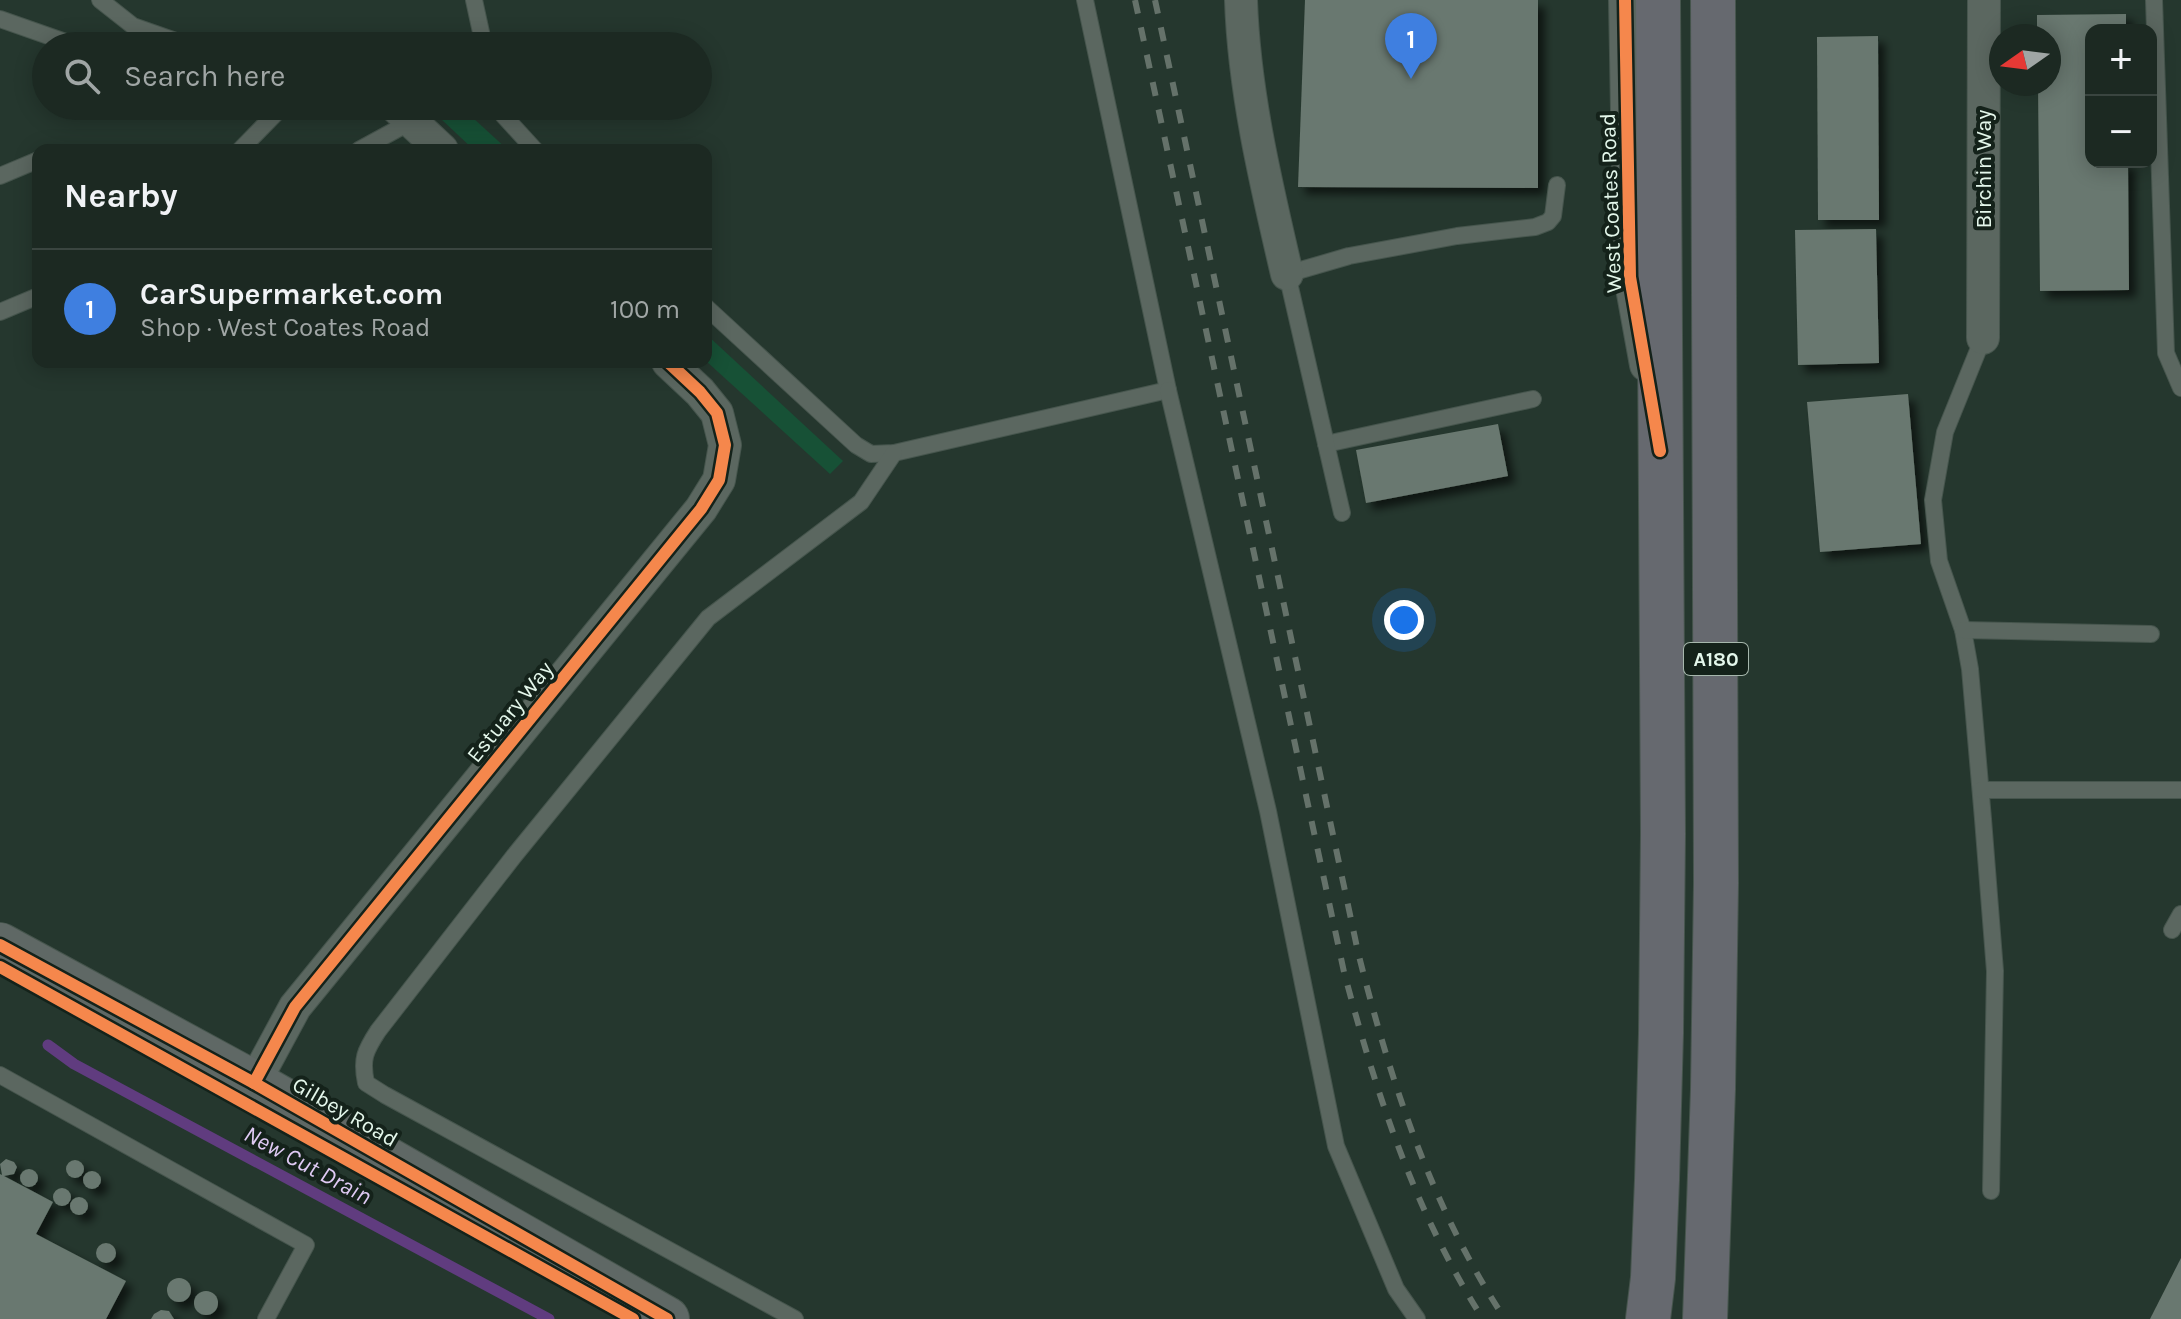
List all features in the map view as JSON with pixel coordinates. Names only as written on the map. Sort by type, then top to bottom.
[{"type":"highway","name":"A180","points":[[1651,1298],[1661,1033],[1663,834],[1658,0]]},
{"type":"highway","name":"A180","points":[[1705,1318],[1716,883],[1713,0]]},
{"type":"street","points":[[1241,0],[1243,44],[1250,89],[1269,197],[1287,274]]},
{"type":"street","name":"West Coates Road","points":[[1625,0],[1630,277],[1660,451]]},
{"type":"street","name":"Birchin Way","points":[[1983,338],[1984,0]]},
{"type":"street","points":[[410,120],[436,144]]},
{"type":"street","name":"Estuary Way","points":[[254,1083],[295,1007],[691,521],[719,480],[725,445],[717,413],[674,368]]},
{"type":"street","name":"Gilbey Road","points":[[0,945],[254,1083],[667,1319]]},
{"type":"lane","points":[[100,0],[133,26],[150,32]]},
{"type":"lane","points":[[474,0],[481,32]]},
{"type":"lane","points":[[1085,0],[1168,390],[1268,811],[1336,1146],[1396,1289],[1417,1319]]},
{"type":"lane","points":[[2154,0],[2166,353],[2181,388]]},
{"type":"lane","points":[[0,19],[37,32]]},
{"type":"lane","points":[[246,144],[269,120]]},
{"type":"lane","points":[[366,144],[396,120]]},
{"type":"lane","points":[[508,120],[530,144]]},
{"type":"lane","points":[[0,176],[32,163]]},
{"type":"lane","points":[[1342,513],[1287,274],[1349,256],[1457,236],[1535,227],[1548,222],[1553,216],[1557,185]]},
{"type":"lane","points":[[0,312],[32,299]]},
{"type":"lane","points":[[712,313],[856,445],[871,454],[894,453],[1168,390]]},
{"type":"lane","points":[[1983,338],[1945,432],[1933,500],[1939,561],[1963,630],[1970,669],[1981,790],[1995,971],[1991,1191]]},
{"type":"lane","points":[[1326,444],[1533,399]]},
{"type":"lane","points":[[795,1319],[385,1095],[366,1083],[363,1067],[366,1049],[385,1022],[514,856],[708,618],[861,502],[894,453]]},
{"type":"lane","points":[[1963,630],[2151,634]]},
{"type":"lane","points":[[1981,790],[2181,790]]},
{"type":"lane","points":[[2172,930],[2181,914]]},
{"type":"lane","points":[[0,1075],[306,1245],[266,1319]]},
{"type":"green space","points":[[442,120],[475,120],[501,144],[468,144]]},
{"type":"green space","points":[[712,340],[843,461],[830,474],[712,366]]},
{"type":"building","points":[[1305,0],[1538,0],[1538,188],[1298,187]]},
{"type":"building","points":[[2126,14],[2126,24],[2085,24],[2085,168],[2128,168],[2129,290],[2040,291],[2038,96],[2061,96],[2061,24],[2037,24],[2037,15]]},
{"type":"building","points":[[1878,36],[1879,220],[1818,220],[1817,37]]},
{"type":"building","points":[[1876,229],[1879,363],[1798,365],[1795,230]]},
{"type":"building","points":[[1908,394],[1921,544],[1820,552],[1807,402]]},
{"type":"building","points":[[1498,424],[1508,476],[1366,503],[1356,450]]},
{"type":"building","points":[[6,1159],[17,1167],[14,1174],[4,1176],[53,1202],[36,1234],[126,1281],[106,1319],[0,1319],[0,1164]]},
{"type":"building","points":[[75,1160],[84,1169],[75,1178],[66,1169]]},
{"type":"building","points":[[29,1169],[38,1178],[29,1187],[20,1178]]},
{"type":"building","points":[[92,1171],[101,1180],[92,1189],[83,1180]]},
{"type":"building","points":[[62,1188],[71,1197],[62,1206],[53,1197]]},
{"type":"building","points":[[79,1197],[88,1206],[79,1215],[70,1206]]},
{"type":"building","points":[[106,1243],[113,1246],[116,1253],[113,1260],[106,1263],[99,1260],[96,1253],[99,1246]]},
{"type":"building","points":[[2181,1258],[2181,1319],[2150,1319]]},
{"type":"building","points":[[179,1278],[187,1282],[191,1290],[187,1298],[179,1302],[171,1298],[167,1290],[171,1282]]},
{"type":"building","points":[[206,1291],[214,1295],[218,1303],[214,1311],[206,1315],[198,1311],[194,1303],[198,1295]]},
{"type":"building","points":[[161,1310],[169,1311],[174,1319],[151,1319]]},
{"type":"waterway","name":"New Cut Drain","points":[[48,1045],[74,1064],[549,1319]]},
{"type":"railway","points":[[1135,0],[1344,972],[1400,1151],[1437,1237],[1483,1319]]},
{"type":"railway","points":[[1155,0],[1358,952],[1384,1048],[1416,1142],[1456,1233],[1505,1319]]},
{"type":"cycle path","points":[[1625,0],[1630,277],[1660,451]]},
{"type":"cycle path","points":[[254,1083],[295,1007],[701,509],[719,480],[725,445],[717,413],[674,368]]},
{"type":"cycle path","points":[[0,945],[254,1083],[667,1319]]},
{"type":"cycle path","points":[[0,967],[633,1319]]},
{"type":"place","name":"CarSupermarket.com","points":[[1411,79]]}]
